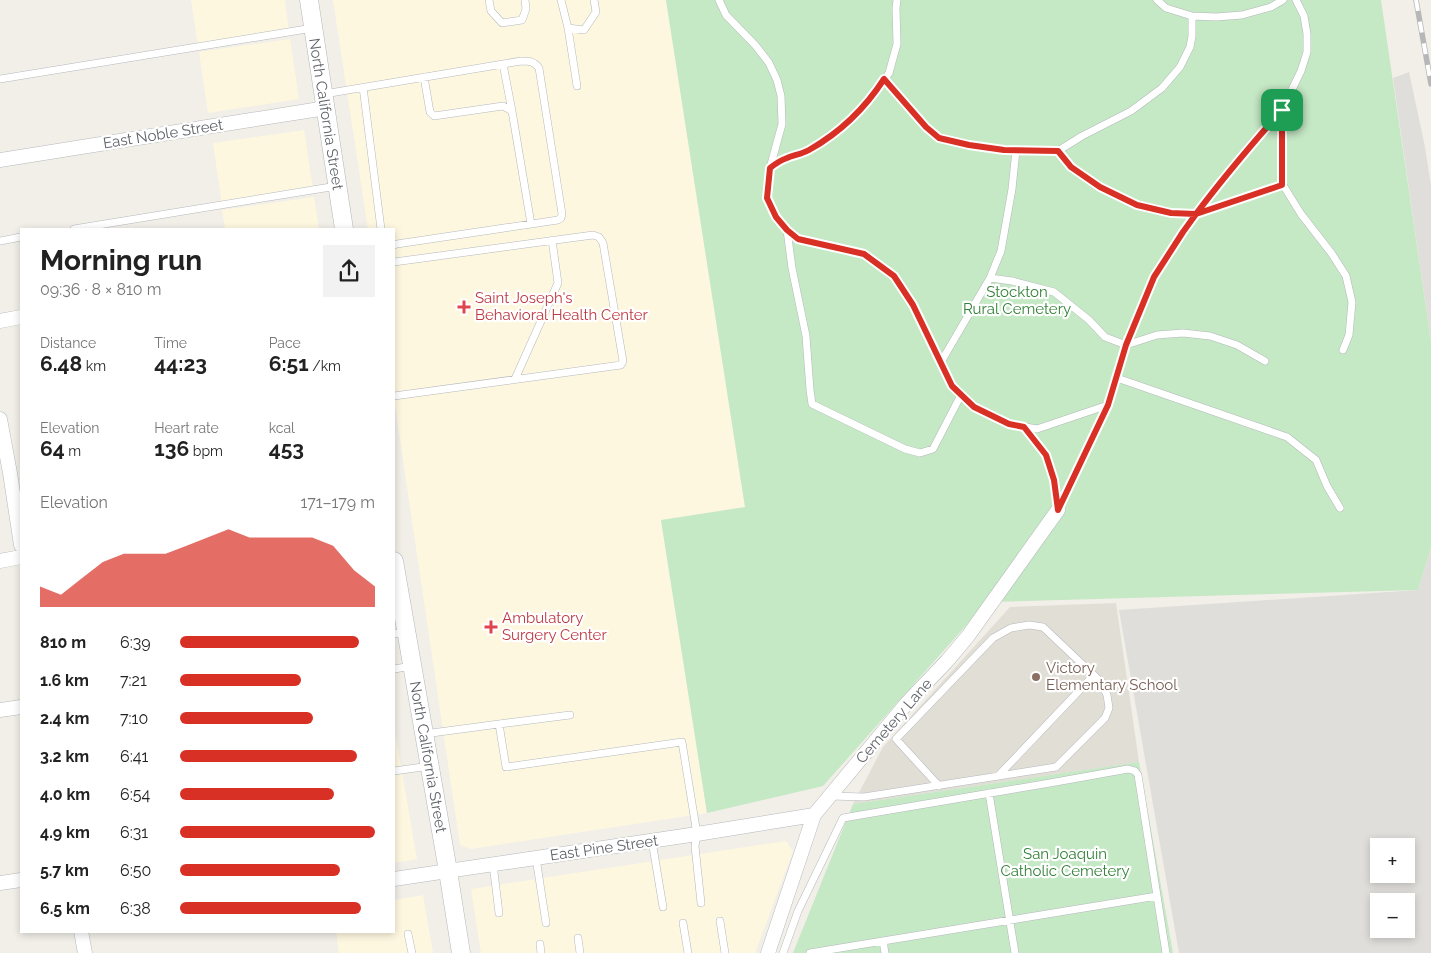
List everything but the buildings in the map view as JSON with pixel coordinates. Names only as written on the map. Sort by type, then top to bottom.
[{"type":"street","name":"North California Street","points":[[309,0],[344,228]]},
{"type":"street","name":"East Noble Street","points":[[0,160],[324,101]]},
{"type":"street","points":[[0,321],[20,317]]},
{"type":"street","points":[[0,419],[16,472],[20,530]]},
{"type":"street","name":"Cemetery Lane","points":[[768,953],[814,815],[907,702],[948,661],[968,636],[1058,510]]},
{"type":"street","points":[[0,561],[20,558]]},
{"type":"street","name":"North California Street","points":[[395,573],[400,632],[412,666],[448,871],[460,953]]},
{"type":"street","points":[[0,710],[20,707]]},
{"type":"street","name":"East Pine Street","points":[[395,879],[814,815]]},
{"type":"street","points":[[0,883],[20,880]]},
{"type":"street","points":[[81,933],[85,953]]},
{"type":"lane","points":[[489,0],[491,12],[502,23],[522,20],[526,9],[525,0]]},
{"type":"lane","points":[[561,0],[568,28],[577,86]]},
{"type":"lane","points":[[568,28],[584,30],[596,12],[594,0]]},
{"type":"lane","points":[[719,0],[726,15],[756,46],[777,80],[781,96],[782,124],[770,168],[767,198],[776,217],[787,230],[798,239],[864,254],[894,276],[913,305],[952,386],[974,407],[1009,424],[1037,430],[1108,405]]},
{"type":"lane","points":[[770,168],[785,158],[806,151],[832,136],[854,118],[874,94],[889,73],[897,44],[897,0]]},
{"type":"lane","points":[[1157,0],[1166,8],[1192,16],[1216,17],[1242,15],[1271,7],[1283,0]]},
{"type":"lane","points":[[1058,510],[1108,405],[1126,345],[1154,277],[1196,214],[1244,153],[1282,110],[1302,71],[1307,52],[1307,34],[1304,16],[1296,0]]},
{"type":"lane","points":[[884,79],[926,127],[939,138],[1004,150],[1058,151],[1082,136],[1131,111],[1162,88],[1180,67],[1190,48],[1192,16]]},
{"type":"lane","points":[[0,79],[313,28]]},
{"type":"lane","points":[[324,101],[362,87],[503,64],[530,61],[539,68],[562,214],[561,218],[395,245]]},
{"type":"lane","points":[[503,64],[531,224]]},
{"type":"lane","points":[[424,77],[430,112],[434,116],[503,106],[512,111]]},
{"type":"lane","points":[[362,87],[382,228]]},
{"type":"lane","points":[[1282,110],[1282,185],[1300,214],[1332,254],[1346,276],[1352,302],[1349,335],[1343,350]]},
{"type":"lane","points":[[941,362],[990,278],[1001,250],[1012,189],[1016,150]]},
{"type":"lane","points":[[1058,151],[1071,167],[1100,187],[1137,205],[1171,213],[1196,214],[1282,185]]},
{"type":"lane","points":[[80,228],[337,186]]},
{"type":"lane","points":[[787,230],[792,268],[806,336],[812,404],[905,449],[920,452],[933,449],[961,395]]},
{"type":"lane","points":[[395,262],[593,235],[599,237],[603,243],[623,361],[621,365],[395,396]]},
{"type":"lane","points":[[0,241],[20,237]]},
{"type":"lane","points":[[515,379],[558,283],[552,240]]},
{"type":"lane","points":[[990,278],[1012,281],[1054,292],[1089,320],[1105,337],[1126,345],[1157,336],[1183,333],[1210,336],[1237,345],[1265,362]]},
{"type":"lane","points":[[1117,378],[1286,437],[1316,460],[1327,486],[1340,508]]},
{"type":"lane","points":[[1024,427],[1046,455],[1054,480],[1058,510]]},
{"type":"lane","points":[[831,796],[864,797],[939,786],[998,777],[1056,766],[1105,718],[1109,708],[1102,682],[1043,627],[1029,625],[1011,628],[993,638],[896,739],[939,786]]},
{"type":"lane","points":[[395,669],[412,666]]},
{"type":"lane","points":[[998,777],[1094,675]]},
{"type":"lane","points":[[424,734],[570,715]]},
{"type":"lane","points":[[499,724],[506,766],[682,742],[697,834],[695,846],[701,903]]},
{"type":"lane","points":[[395,771],[430,766]]},
{"type":"lane","points":[[782,953],[798,911],[843,818],[1128,769],[1135,771],[1138,775],[1166,953]]},
{"type":"lane","points":[[989,793],[1015,953]]},
{"type":"lane","points":[[652,841],[663,907]]},
{"type":"lane","points":[[536,858],[546,923]]},
{"type":"lane","points":[[493,864],[499,913]]},
{"type":"lane","points":[[810,953],[1157,896]]},
{"type":"lane","points":[[720,921],[725,953]]},
{"type":"lane","points":[[682,923],[688,953]]},
{"type":"lane","points":[[408,934],[412,953]]},
{"type":"lane","points":[[578,938],[580,953]]},
{"type":"lane","points":[[883,941],[885,953]]},
{"type":"lane","points":[[540,944],[542,953]]},
{"type":"shaded area","points":[[191,0],[285,0],[289,33],[198,46]]},
{"type":"shaded area","points":[[333,0],[666,0],[745,508],[661,521],[707,813],[471,849],[460,845],[395,406],[395,228],[368,228]]},
{"type":"shaded area","points":[[290,39],[299,99],[208,113],[199,52]]},
{"type":"shaded area","points":[[1409,72],[1431,185],[1431,342],[1393,78]]},
{"type":"shaded area","points":[[304,130],[313,190],[222,204],[213,143]]},
{"type":"shaded area","points":[[314,197],[319,228],[225,228],[222,210]]},
{"type":"shaded area","points":[[1431,547],[1431,953],[1179,953],[1119,610],[1418,590]]},
{"type":"shaded area","name":"Victory Elementary School","points":[[1116,603],[1139,762],[853,804],[883,747],[1010,607]]},
{"type":"shaded area","points":[[395,733],[417,859],[395,863]]},
{"type":"shaded area","points":[[786,841],[793,851],[755,953],[481,953],[471,889]]},
{"type":"shaded area","points":[[423,895],[433,953],[339,953],[336,933],[395,933],[395,900]]},
{"type":"green space","name":"Stockton Rural Cemetery","points":[[666,0],[1381,0],[1431,342],[1431,547],[1418,590],[987,602],[823,786],[707,813],[661,520],[745,507]]},
{"type":"green space","name":"San Joaquin Catholic Cemetery","points":[[1139,762],[1173,953],[793,953],[853,804]]},
{"type":"railway","points":[[1416,0],[1431,84]]},
{"type":"place","name":"Saint Joseph's Behavioral Health Center","points":[[464,307]]},
{"type":"place","name":"Ambulatory Surgery Center","points":[[491,627]]},
{"type":"place","name":"Victory Elementary School","points":[[1036,677]]},
{"type":"route","points":[[1282,110],[1250,145],[1196,214],[1171,213],[1137,205],[1100,187],[1071,167],[1058,151],[1004,150],[939,138],[909,109],[884,79],[854,118],[832,136],[806,151],[785,158],[770,168],[767,198],[776,217],[798,239],[864,254],[894,276],[913,305],[952,386],[974,407],[1009,424],[1024,427],[1046,455],[1054,480],[1058,510],[1108,405],[1126,345],[1154,277],[1183,232],[1196,214],[1282,185],[1282,110]]}]
